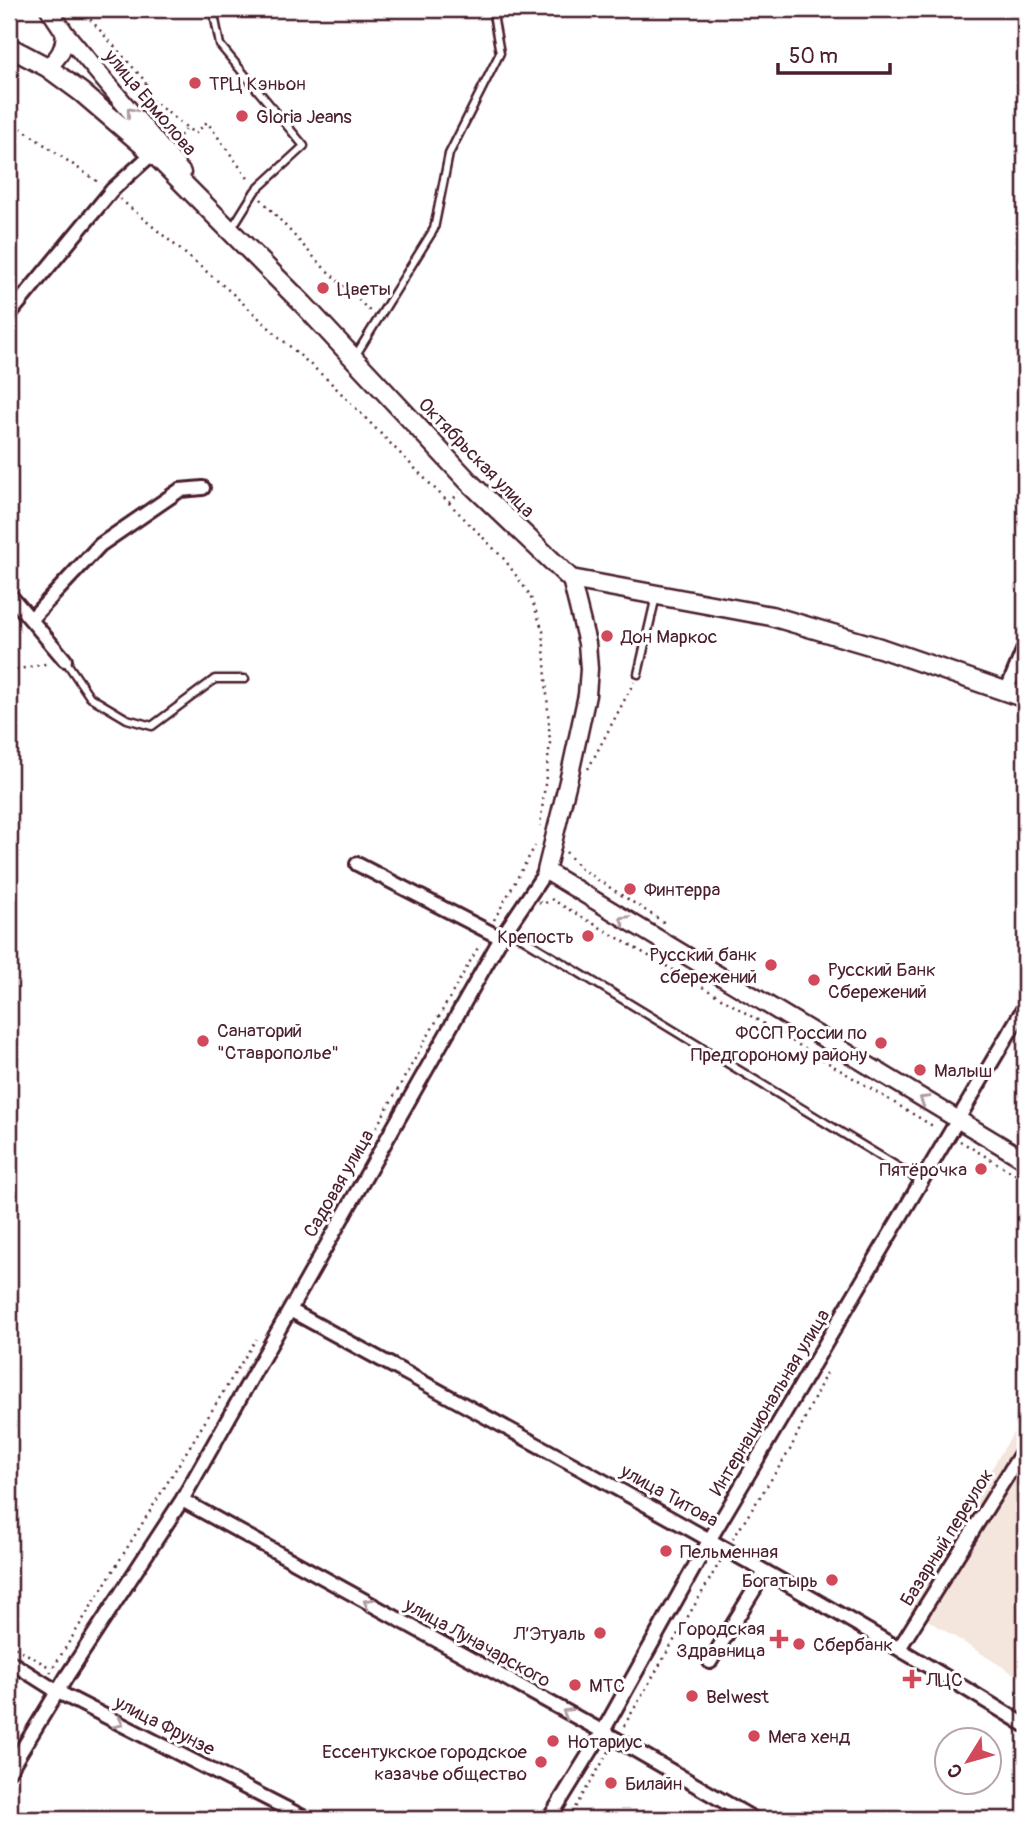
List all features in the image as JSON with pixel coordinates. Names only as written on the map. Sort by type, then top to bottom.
[{"type":"main road","name":"Октябрьская улица","points":[[9,47],[47,67],[81,92],[153,153],[227,225],[469,482],[571,579]]},
{"type":"main road","points":[[571,579],[771,616],[880,648],[1025,698]]},
{"type":"street","name":"улица Ермолова","points":[[50,9],[65,33],[227,225]]},
{"type":"street","points":[[47,67],[64,50],[65,33]]},
{"type":"street","points":[[9,315],[112,190],[153,153]]},
{"type":"street","points":[[31,620],[100,545],[180,490],[203,488]]},
{"type":"street","name":"Садовая улица","points":[[9,1771],[67,1676],[182,1500],[504,934],[546,872],[587,695],[587,643],[571,579]]},
{"type":"street","points":[[9,594],[65,660]]},
{"type":"street","points":[[1006,692],[1025,646]]},
{"type":"street","points":[[357,864],[488,930],[504,934]]},
{"type":"street","points":[[546,872],[1025,1160]]},
{"type":"street","name":"Интернациональная улица","points":[[549,1819],[602,1732],[710,1539],[922,1181],[949,1136],[964,1124],[1025,1006]]},
{"type":"street","name":"улица Титова","points":[[290,1310],[710,1539],[900,1647],[1025,1725]]},
{"type":"street","name":"Базарный переулок","points":[[900,1647],[1025,1447]]},
{"type":"street","name":"улица Луначарского","points":[[182,1500],[616,1739],[754,1819]]},
{"type":"street","points":[[710,1662],[765,1572]]},
{"type":"street","name":"улица Фрунзе","points":[[9,1661],[58,1692],[307,1819]]},
{"type":"lane","points":[[213,9],[220,45],[304,146],[255,191],[227,225]]},
{"type":"lane","points":[[354,358],[434,229],[449,154],[500,54],[492,9]]},
{"type":"lane","points":[[638,674],[657,594]]},
{"type":"lane","points":[[65,660],[90,698],[127,719],[152,726],[215,679],[245,679]]},
{"type":"lane","points":[[504,934],[922,1181]]},
{"type":"path","points":[[81,9],[146,82],[145,94],[195,134],[207,122],[247,174],[255,191],[321,265],[378,319]]},
{"type":"path","points":[[9,120],[112,190],[232,293],[329,381],[505,560],[530,595],[543,631],[550,743],[540,828]]},
{"type":"path","points":[[9,671],[65,660]]},
{"type":"path","points":[[588,769],[638,674]]},
{"type":"path","points":[[369,1140],[538,841]]},
{"type":"path","points":[[564,844],[567,855],[581,869],[665,923]]},
{"type":"path","points":[[512,887],[544,904],[551,899],[949,1136]]},
{"type":"path","points":[[964,1124],[960,1141],[1025,1180]]},
{"type":"path","points":[[45,1682],[256,1339]]},
{"type":"path","points":[[568,1819],[727,1549],[790,1450],[830,1364]]},
{"type":"path","points":[[9,1644],[67,1676]]},
{"type":"shaded area","points":[[1025,1414],[1025,1681],[907,1607]]},
{"type":"place","name":"ТРЦ Кэньон","points":[[195,83]]},
{"type":"place","name":"Gloria Jeans","points":[[242,116]]},
{"type":"place","name":"Цветы","points":[[323,288]]},
{"type":"place","name":"Дон Маркос","points":[[607,636]]},
{"type":"place","name":"Финтерра","points":[[630,889]]},
{"type":"place","name":"Крепость","points":[[588,936]]},
{"type":"place","name":"Русский банк сбережений","points":[[771,965]]},
{"type":"place","name":"Русский Банк Сбережений","points":[[814,980]]},
{"type":"place","name":"Санаторий \"Ставрополье\"","points":[[203,1041]]},
{"type":"place","name":"ФССП России по Предгороному району","points":[[881,1043]]},
{"type":"place","name":"Малыш","points":[[920,1070]]},
{"type":"place","name":"Пятёрочка","points":[[981,1169]]},
{"type":"place","name":"Пельменная","points":[[666,1551]]},
{"type":"place","name":"Богатырь","points":[[832,1580]]},
{"type":"place","name":"Л’Этуаль","points":[[600,1633]]},
{"type":"place","name":"Городская Здравница","points":[[779,1639]]},
{"type":"place","name":"Сбербанк","points":[[799,1644]]},
{"type":"place","name":"ЛЦС","points":[[912,1679]]},
{"type":"place","name":"МТС","points":[[575,1685]]},
{"type":"place","name":"Belwest","points":[[692,1696]]},
{"type":"place","name":"Мега хенд","points":[[754,1736]]},
{"type":"place","name":"Нотариус","points":[[553,1741]]},
{"type":"place","name":"Ессентукское городское казачье общество","points":[[541,1762]]},
{"type":"place","name":"Билайн","points":[[611,1783]]}]
